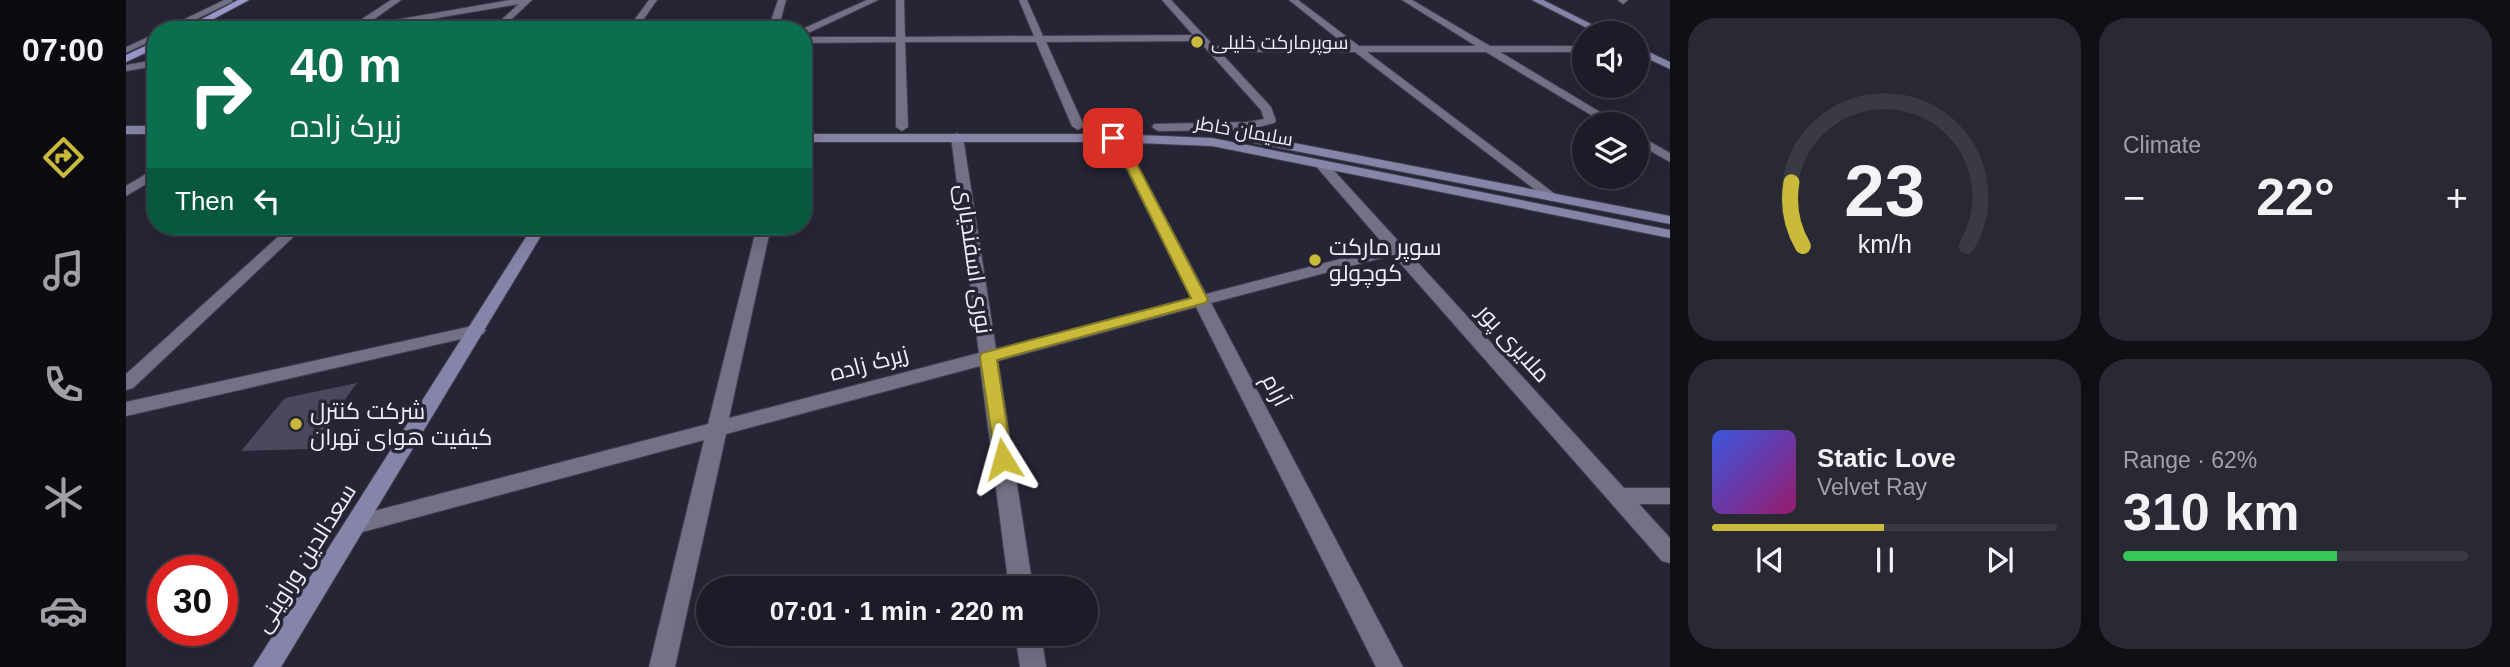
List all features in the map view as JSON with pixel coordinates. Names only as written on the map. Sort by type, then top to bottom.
[{"type":"main road","points":[[203,21],[245,0]]},
{"type":"main road","points":[[1536,0],[1579,21]]},
{"type":"main road","points":[[126,59],[147,48]]},
{"type":"main road","points":[[1649,54],[1670,60]]},
{"type":"main road","points":[[1649,56],[1670,66]]},
{"type":"main road","name":"سلیمان خاطر","points":[[812,127],[1078,126],[1213,131],[1670,220]]},
{"type":"main road","points":[[126,130],[147,130]]},
{"type":"main road","name":"سلیمان خاطر","points":[[812,138],[1113,138],[1212,142],[1670,234]]},
{"type":"main road","points":[[126,141],[147,141]]},
{"type":"main road","name":"سعدالدین وراوینی","points":[[266,667],[535,235]]},
{"type":"street","points":[[365,21],[397,0]]},
{"type":"street","points":[[404,21],[527,0]]},
{"type":"street","points":[[504,21],[527,0]]},
{"type":"street","points":[[638,21],[653,0]]},
{"type":"street","points":[[776,21],[782,0]]},
{"type":"street","points":[[812,28],[874,0]]},
{"type":"street","points":[[900,0],[902,127]]},
{"type":"street","points":[[1023,0],[1078,126]]},
{"type":"street","points":[[1158,127],[1247,127],[1270,121],[1267,108],[1166,0]]},
{"type":"street","points":[[1293,0],[1550,197]]},
{"type":"street","points":[[1406,0],[1594,112]]},
{"type":"street","points":[[812,40],[1201,38]]},
{"type":"street","points":[[1212,49],[1572,49]]},
{"type":"street","points":[[126,68],[147,64]]},
{"type":"street","name":"نوری اسفندیاری","points":[[957,137],[1019,576]]},
{"type":"street","name":"آرام","points":[[1113,138],[1123,149],[1390,667]]},
{"type":"street","points":[[1649,146],[1670,158]]},
{"type":"street","name":"ملایری پور","points":[[1321,165],[1670,554]]},
{"type":"street","points":[[126,192],[147,178]]},
{"type":"street","points":[[126,384],[288,235]]},
{"type":"street","points":[[662,667],[762,235]]},
{"type":"street","name":"زیرک زاده","points":[[355,525],[1396,249]]},
{"type":"street","points":[[126,409],[477,330]]},
{"type":"street","points":[[1619,496],[1670,496]]},
{"type":"street","points":[[1030,646],[1033,667]]},
{"type":"lane","points":[[187,21],[230,0]]},
{"type":"lane","points":[[126,50],[147,40]]},
{"type":"building","name":"شرکت کنترل کیفیت هوای تهران","points":[[357,383],[309,449],[241,451],[285,398]]},
{"type":"place","name":"سوپرمارکت خلیلی","points":[[1197,42]]},
{"type":"place","name":"سوپر مارکت کوچولو","points":[[1315,260]]},
{"type":"place","name":"شرکت کنترل کیفیت هوای تهران","points":[[296,424]]},
{"type":"route","points":[[1003,459],[988,357],[1200,300],[1123,149],[1113,138]]}]
